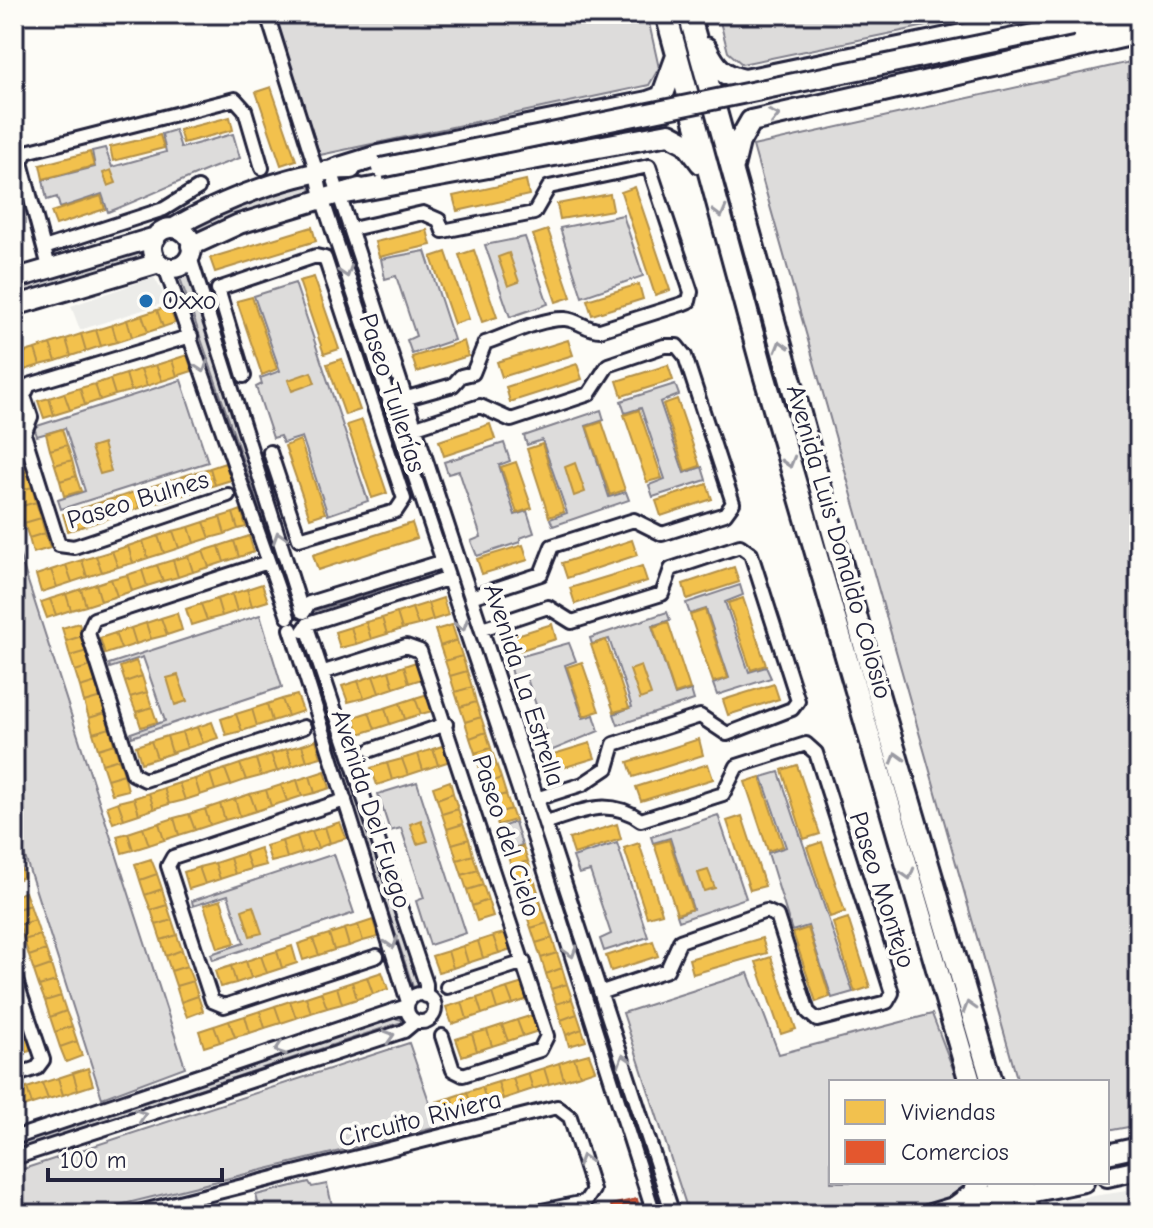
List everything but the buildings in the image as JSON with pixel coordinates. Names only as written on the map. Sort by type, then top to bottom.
[{"type":"main road","name":"Avenida Luis Donaldo Colosio","points":[[666,14],[711,181],[969,1080]]},
{"type":"main road","points":[[335,195],[382,173],[1119,14]]},
{"type":"main road","points":[[690,16],[715,67],[727,77],[745,80],[1070,25],[1139,25]]},
{"type":"main road","name":"Avenida Luis Donaldo Colosio","points":[[690,16],[927,864],[991,1080]]},
{"type":"main road","points":[[732,171],[739,142],[751,121],[1139,33]]},
{"type":"main road","points":[[14,279],[46,256],[156,237],[208,207],[378,156],[648,102],[662,97],[677,56]]},
{"type":"main road","points":[[14,306],[162,265],[178,267],[191,251],[239,224],[335,195],[669,134],[686,143],[711,181]]},
{"type":"main road","points":[[328,170],[382,173]]},
{"type":"main road","points":[[174,228],[186,235],[191,251]]},
{"type":"main road","points":[[156,237],[153,253],[162,265]]},
{"type":"main road","points":[[1109,1154],[1139,1147]]},
{"type":"main road","points":[[1109,1177],[1139,1170]]},
{"type":"main road","points":[[953,1209],[972,1195],[980,1184]]},
{"type":"main road","points":[[930,1214],[1015,1191],[1069,1184]]},
{"type":"main road","points":[[1008,1214],[1015,1191]]},
{"type":"main road","points":[[953,1209],[979,1214]]},
{"type":"street","points":[[267,14],[335,195]]},
{"type":"street","points":[[198,188],[164,209],[46,256],[21,162],[26,152],[235,99],[245,110],[262,168]]},
{"type":"street","points":[[358,227],[423,213],[439,220],[443,231],[534,213],[549,187],[649,166],[691,292],[689,301],[682,304],[600,330],[590,330],[575,320],[560,318],[485,343],[473,373],[461,376],[453,385],[412,397]]},
{"type":"street","name":"Avenida La Estrella","points":[[335,195],[358,227],[421,425],[471,597],[488,627],[510,714],[577,913],[608,990],[673,1214]]},
{"type":"street","name":"Avenida La Estrella","points":[[335,195],[441,562],[551,889],[654,1214]]},
{"type":"street","name":"Avenida Del Fuego","points":[[191,251],[211,291],[305,619],[328,670],[426,984],[426,996]]},
{"type":"street","name":"Paseo Tullerías","points":[[211,291],[316,256],[325,258],[404,499],[396,511],[299,539],[270,452]]},
{"type":"street","name":"Avenida Del Fuego","points":[[162,265],[264,564],[289,623],[340,802],[408,1004]]},
{"type":"street","points":[[211,291],[244,376]]},
{"type":"street","name":"Paseo Bulnes","points":[[55,558],[59,545],[24,434],[31,417],[24,396],[29,385],[188,337]]},
{"type":"street","points":[[421,425],[480,406],[511,420],[589,394],[608,365],[664,346],[677,346],[685,356],[733,503],[725,514],[662,534],[634,520],[552,546],[541,574],[471,597]]},
{"type":"street","name":"Paseo Bulnes","points":[[59,545],[74,547],[228,495]]},
{"type":"street","points":[[436,544],[453,539]]},
{"type":"street","points":[[488,627],[548,607],[572,622],[662,594],[671,569],[729,547],[740,546],[751,554],[798,701],[792,709],[727,734],[700,716],[614,744],[607,768],[583,784],[539,798]]},
{"type":"street","points":[[305,619],[296,611],[289,623],[301,632],[305,619],[309,603],[441,562]]},
{"type":"street","points":[[264,564],[94,619],[88,633],[133,774],[145,780],[304,727]]},
{"type":"street","points":[[305,619],[447,579]]},
{"type":"street","name":"Paseo del Cielo","points":[[328,670],[406,646],[420,651],[547,1036],[540,1050],[463,1075],[453,1070],[442,1036]]},
{"type":"street","points":[[493,719],[510,714]]},
{"type":"street","points":[[371,750],[446,724]]},
{"type":"street","name":"Paseo Montejo","points":[[547,822],[593,808],[622,807],[641,820],[723,794],[737,766],[806,744],[816,753],[892,993],[887,1002],[817,1020],[808,1012],[777,916],[766,911],[680,941],[667,970],[608,990]]},
{"type":"street","points":[[340,802],[173,857],[168,866],[212,1001],[224,1006],[377,956]]},
{"type":"street","points":[[551,889],[567,884]]},
{"type":"street","points":[[560,918],[577,913]]},
{"type":"street","points":[[447,987],[524,962]]},
{"type":"street","points":[[14,1076],[37,1068],[43,1060],[15,981]]},
{"type":"street","points":[[14,1138],[408,1004],[418,994],[433,1002],[434,1011],[425,1021],[416,1021],[404,1031],[14,1158]]},
{"type":"street","points":[[408,1004],[409,1015],[416,1021]]},
{"type":"street","name":"Circuito Riviera","points":[[131,1214],[557,1107],[570,1117],[593,1190],[585,1202],[527,1214]]},
{"type":"shaded area","points":[[272,14],[647,14],[659,68],[649,85],[320,155]]},
{"type":"shaded area","points":[[718,14],[984,14],[742,64],[728,52]]},
{"type":"shaded area","points":[[1139,60],[1139,1125],[1109,1131],[1109,1080],[1017,1080],[753,146]]},
{"type":"shaded area","points":[[175,130],[181,148],[233,134],[240,158],[108,212],[102,194],[60,208],[57,197],[47,200],[43,180],[95,167],[92,151],[105,148],[112,167],[166,152],[162,134]]},
{"type":"shaded area","points":[[719,165],[724,168],[986,1080],[977,1080],[857,673],[716,170]]},
{"type":"shaded area","points":[[311,185],[310,193],[216,224],[198,234],[189,231],[191,226],[212,215]]},
{"type":"shaded area","points":[[623,215],[643,276],[582,297],[560,228]]},
{"type":"shaded area","points":[[525,237],[548,304],[510,317],[485,245]]},
{"type":"shaded area","points":[[148,246],[149,254],[14,298],[14,289]]},
{"type":"shaded area","points":[[347,246],[352,248],[444,532],[442,536],[438,533],[345,251]]},
{"type":"shaded area","points":[[425,251],[454,340],[412,354],[407,340],[416,336],[396,276],[385,279],[381,259]]},
{"type":"shaded area","points":[[184,272],[189,278],[292,594],[290,597],[180,278]]},
{"type":"shaded area","points":[[154,277],[168,302],[80,330],[71,306]]},
{"type":"shaded area","points":[[295,283],[368,501],[328,515],[302,437],[283,443],[280,436],[273,438],[256,387],[262,384],[260,378],[280,371],[254,296]]},
{"type":"shaded area","points":[[181,380],[208,462],[61,509],[58,500],[85,491],[65,428],[37,436],[34,427]]},
{"type":"shaded area","points":[[675,384],[679,395],[660,402],[684,473],[702,467],[706,480],[653,497],[649,485],[665,479],[641,408],[625,413],[621,401]]},
{"type":"shaded area","points":[[601,410],[604,420],[586,426],[609,497],[626,492],[629,500],[553,526],[550,519],[567,513],[542,440],[527,445],[524,436]]},
{"type":"shaded area","points":[[504,443],[510,461],[499,465],[515,515],[527,511],[534,533],[520,538],[520,542],[477,556],[471,541],[481,537],[459,471],[448,474],[444,462]]},
{"type":"shaded area","points":[[14,538],[185,1067],[102,1098],[14,822]]},
{"type":"shaded area","points":[[447,549],[501,704],[499,709],[495,707]]},
{"type":"shaded area","points":[[432,572],[434,575],[311,612],[312,610]]},
{"type":"shaded area","points":[[740,585],[743,595],[725,602],[749,672],[766,667],[771,678],[717,695],[713,684],[729,678],[706,609],[690,614],[686,603]]},
{"type":"shaded area","points":[[667,612],[670,620],[652,626],[675,695],[691,690],[694,700],[618,725],[614,714],[632,707],[609,639],[592,644],[590,638]]},
{"type":"shaded area","points":[[260,615],[282,687],[132,737],[131,733],[165,721],[143,657],[110,668],[109,664]]},
{"type":"shaded area","points":[[307,641],[420,985],[413,987],[300,643]]},
{"type":"shaded area","points":[[569,643],[576,661],[565,665],[583,718],[594,715],[599,731],[541,755],[536,738],[546,734],[525,673],[512,676],[508,660]]},
{"type":"shaded area","points":[[503,721],[557,875],[555,878],[502,724]]},
{"type":"shaded area","points":[[779,772],[853,992],[832,998],[808,926],[792,931],[768,853],[786,847],[762,777]]},
{"type":"shaded area","points":[[417,782],[466,933],[430,945],[416,901],[424,898],[401,828],[390,831],[378,794]]},
{"type":"shaded area","points":[[718,815],[746,898],[679,921],[677,915],[693,909],[670,838],[653,843],[651,837]]},
{"type":"shaded area","points":[[515,822],[522,845],[506,851],[499,828]]},
{"type":"shaded area","points":[[617,843],[648,937],[604,951],[600,939],[611,934],[590,871],[579,874],[573,857]]},
{"type":"shaded area","points":[[334,854],[354,913],[213,960],[211,954],[244,943],[228,895],[193,906],[192,901]]},
{"type":"shaded area","points":[[569,923],[573,926],[666,1214],[661,1214]]},
{"type":"shaded area","points":[[748,973],[779,1054],[932,1014],[957,1080],[829,1080],[829,1184],[994,1184],[1002,1214],[689,1214],[623,1013]]},
{"type":"shaded area","points":[[395,1018],[405,1021],[14,1150],[14,1142]]},
{"type":"shaded area","points":[[409,1043],[438,1127],[83,1214],[14,1214],[14,1172]]},
{"type":"shaded area","points":[[309,1182],[312,1187],[327,1184],[334,1214],[261,1214],[256,1195]]},
{"type":"shaded area","points":[[1134,1190],[1139,1214],[1048,1214],[1045,1203]]},
{"type":"place","name":"Oxxo","points":[[146,301]]}]
